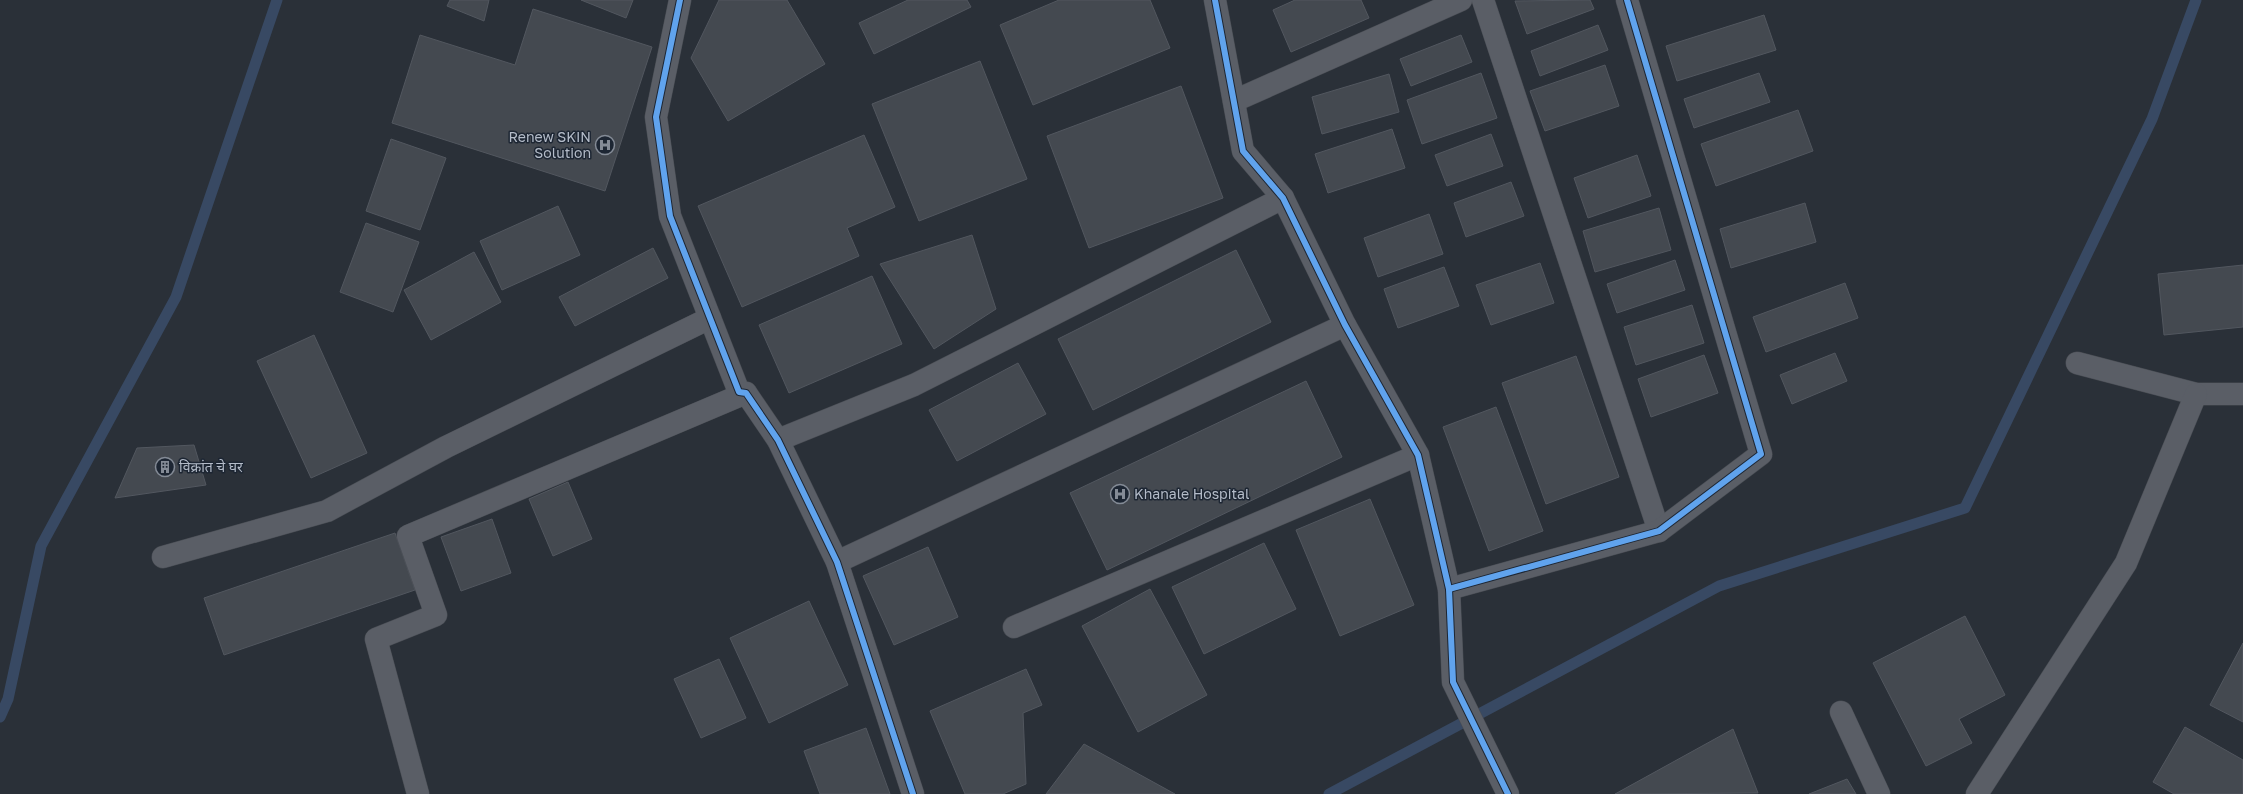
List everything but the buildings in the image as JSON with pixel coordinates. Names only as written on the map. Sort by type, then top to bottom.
[{"type":"street","points":[[680,0],[656,117],[670,216],[739,392],[746,393],[778,440],[838,562],[913,794]]},
{"type":"street","points":[[1215,0],[1243,151],[1283,198],[1345,325],[1418,455],[1449,590],[1453,682],[1505,788]]},
{"type":"street","points":[[1234,100],[1461,0]]},
{"type":"street","points":[[1484,0],[1658,531]]},
{"type":"street","points":[[1449,590],[1658,531],[1761,454],[1627,0]]},
{"type":"street","points":[[778,440],[914,385],[1283,198]]},
{"type":"street","points":[[163,556],[327,511],[446,447],[710,318]]},
{"type":"street","points":[[838,562],[1345,325]]},
{"type":"street","points":[[2077,363],[2196,394],[2243,394]]},
{"type":"street","points":[[418,794],[376,640],[436,615],[408,536],[746,393]]},
{"type":"street","points":[[1977,794],[2126,563],[2196,394]]},
{"type":"street","points":[[1014,627],[1418,455]]},
{"type":"street","points":[[1841,712],[1879,794]]},
{"type":"waterway","points":[[0,717],[8,699],[41,546],[176,297],[277,0]]},
{"type":"waterway","points":[[1329,794],[1719,586],[1965,508],[2152,119],[2196,0]]},
{"type":"cycle path","points":[[680,0],[656,117],[670,216],[739,392],[746,393],[778,440],[837,562],[913,794]]},
{"type":"cycle path","points":[[1215,0],[1243,151],[1283,198],[1345,325],[1418,455],[1449,589],[1453,682],[1508,794]]},
{"type":"cycle path","points":[[1449,589],[1659,531],[1761,454],[1627,0]]},
{"type":"place","name":"Renew SKIN Solution","points":[[605,145]]},
{"type":"place","name":"विक्रांत चे घर","points":[[165,467]]},
{"type":"place","name":"Khanale Hospital","points":[[1120,494]]}]
